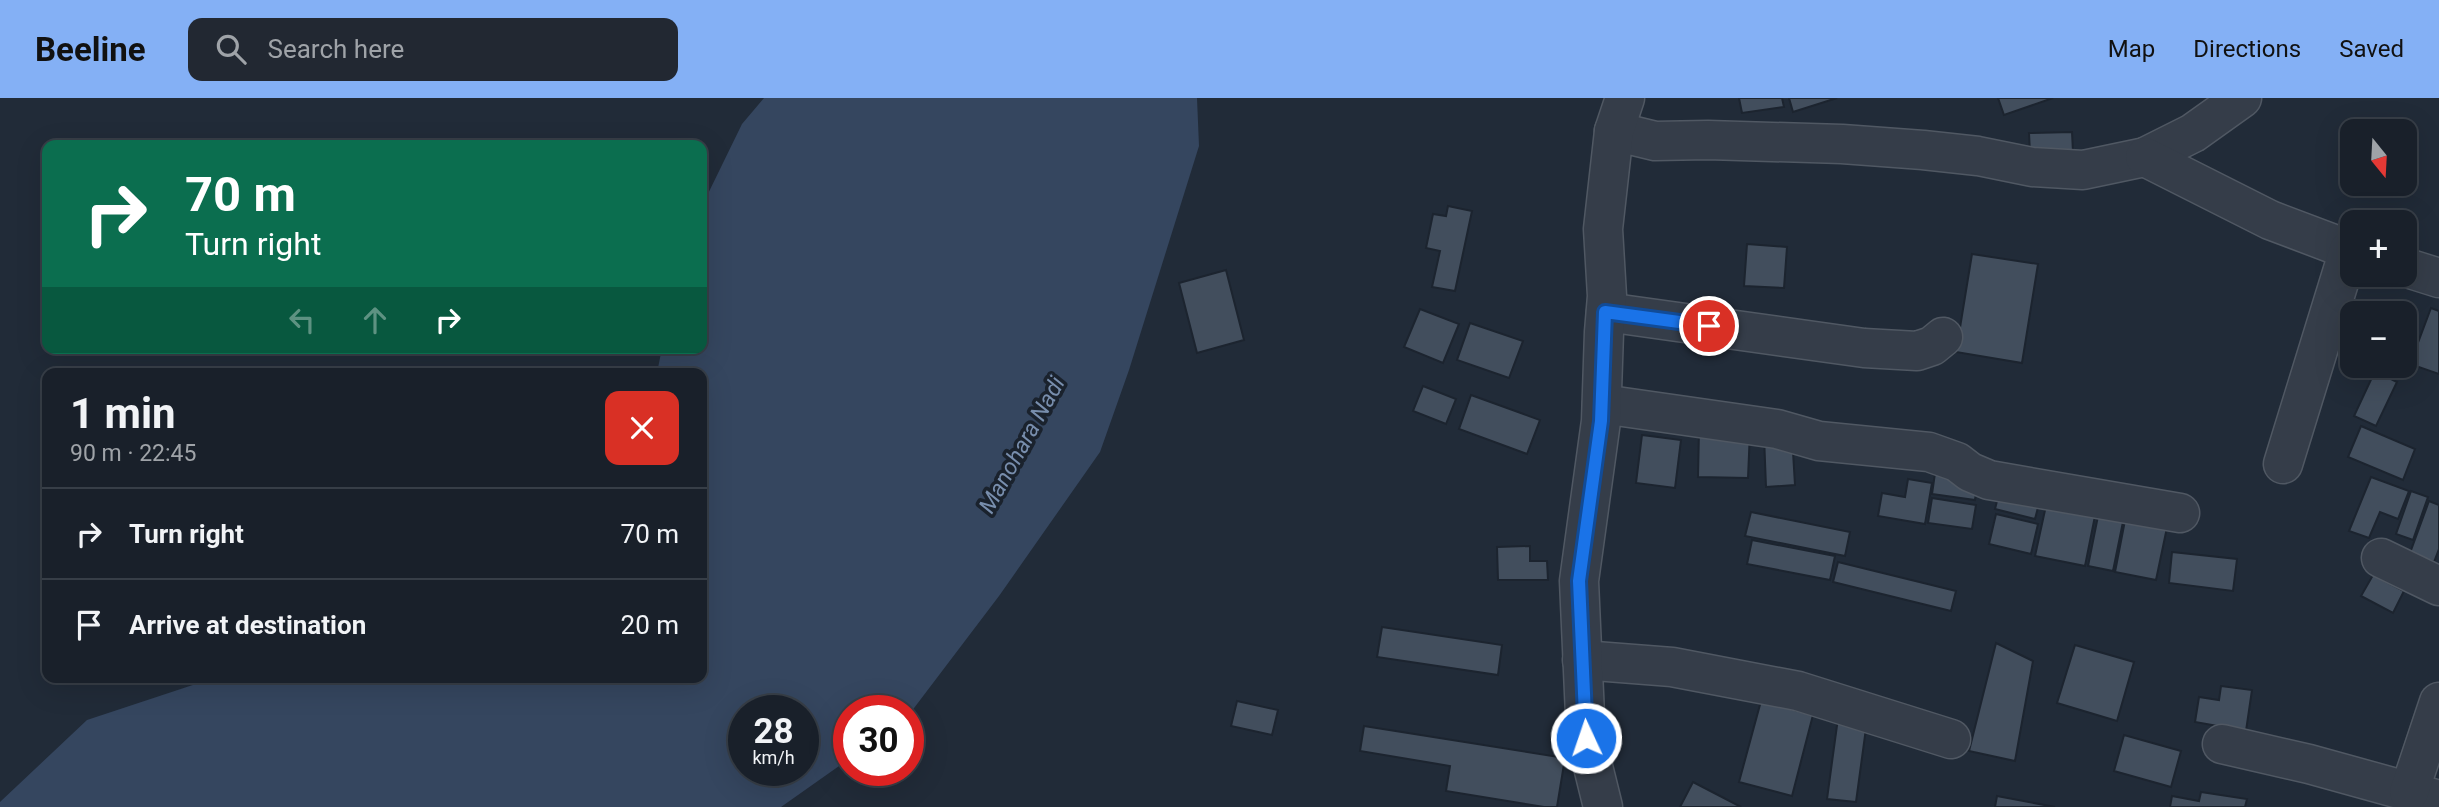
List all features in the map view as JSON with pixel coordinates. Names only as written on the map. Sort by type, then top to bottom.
[{"type":"street","points":[[1603,807],[1586,738],[1579,581],[1602,404],[1607,296],[1603,229],[1619,115],[1655,141],[1842,144],[1923,149],[2032,167],[2083,170],[2145,157],[2193,133],[2242,98]]},
{"type":"street","points":[[2145,157],[2270,219],[2340,247]]},
{"type":"street","points":[[2417,271],[2439,278]]},
{"type":"street","points":[[2283,464],[2340,283]]},
{"type":"street","points":[[1605,312],[1900,351],[1926,349],[1943,337]]},
{"type":"street","points":[[1602,404],[1777,429],[1819,441],[1929,452],[1957,462],[1970,472],[1989,480],[2180,513]]},
{"type":"street","points":[[2381,558],[2439,586]]},
{"type":"street","points":[[1582,660],[1672,667],[1798,691],[1951,739]]},
{"type":"street","points":[[2222,744],[2309,764],[2424,796],[2439,702]]},
{"type":"water","name":"Manohara Nadi","points":[[764,98],[1197,98],[1199,146],[1129,370],[1100,452],[999,596],[924,695],[833,695],[833,770],[819,780],[819,695],[728,695],[728,786],[811,786],[781,807],[0,807],[0,802],[87,720],[199,683],[707,683],[707,368],[658,368],[661,354],[707,354],[707,196],[742,124]]},
{"type":"building","points":[[1739,98],[1782,98],[1784,107],[1742,113]]},
{"type":"building","points":[[1789,98],[1837,98],[1793,112]]},
{"type":"building","points":[[1998,98],[2053,98],[2004,115]]},
{"type":"building","points":[[2072,132],[2073,152],[2030,153],[2029,133]]},
{"type":"building","points":[[1448,206],[1472,211],[1455,291],[1432,287],[1440,251],[1426,248],[1433,214],[1446,216]]},
{"type":"building","points":[[1747,244],[1787,247],[1784,288],[1744,286]]},
{"type":"building","points":[[1972,254],[2038,264],[2022,363],[1956,352]]},
{"type":"building","points":[[1226,270],[1244,340],[1197,353],[1179,283]]},
{"type":"building","points":[[2431,308],[2439,311],[2439,374],[2417,366],[2417,345]]},
{"type":"building","points":[[1420,309],[1459,324],[1443,363],[1404,347]]},
{"type":"building","points":[[1470,323],[1523,341],[1509,378],[1457,360]]},
{"type":"building","points":[[2372,378],[2389,378],[2397,382],[2376,426],[2354,416]]},
{"type":"building","points":[[1423,386],[1456,399],[1446,424],[1413,411]]},
{"type":"building","points":[[1471,395],[1540,420],[1527,454],[1459,429]]},
{"type":"building","points":[[2361,426],[2415,449],[2403,480],[2348,457]]},
{"type":"building","points":[[1699,430],[1750,431],[1748,478],[1698,477]]},
{"type":"building","points":[[1642,435],[1681,440],[1675,488],[1636,483]]},
{"type":"building","points":[[1792,435],[1795,485],[1766,487],[1764,436]]},
{"type":"building","points":[[1935,473],[1978,480],[1975,500],[1932,494]]},
{"type":"building","points":[[2371,477],[2409,491],[2398,519],[2380,512],[2369,538],[2349,531]]},
{"type":"building","points":[[1908,479],[1932,483],[1925,524],[1878,516],[1882,493],[1905,497]]},
{"type":"building","points":[[2001,485],[2041,496],[2035,519],[1995,509]]},
{"type":"building","points":[[2411,491],[2428,497],[2413,540],[2396,534]]},
{"type":"building","points":[[1932,498],[1976,505],[1972,529],[1928,523]]},
{"type":"building","points":[[2047,501],[2096,511],[2085,566],[2035,556]]},
{"type":"building","points":[[2429,501],[2439,505],[2439,549],[2434,562],[2410,553]]},
{"type":"building","points":[[2127,510],[2169,518],[2156,580],[2115,572]]},
{"type":"building","points":[[2099,511],[2124,517],[2113,571],[2088,566]]},
{"type":"building","points":[[1751,512],[1850,532],[1845,556],[1745,536]]},
{"type":"building","points":[[1996,514],[2038,524],[2031,554],[1989,544]]},
{"type":"building","points":[[1752,540],[1835,556],[1830,580],[1747,564]]},
{"type":"building","points":[[1530,546],[1530,561],[1547,561],[1548,580],[1498,580],[1497,547]]},
{"type":"building","points":[[2172,552],[2237,559],[2233,591],[2169,583]]},
{"type":"building","points":[[1838,562],[1956,591],[1951,611],[1833,582]]},
{"type":"building","points":[[2373,575],[2404,591],[2393,613],[2361,596]]},
{"type":"building","points":[[1382,627],[1502,645],[1498,675],[1377,657]]},
{"type":"building","points":[[1996,643],[2033,661],[2015,761],[1969,751]]},
{"type":"building","points":[[2075,645],[2134,662],[2117,721],[2057,703]]},
{"type":"building","points":[[2221,686],[2252,690],[2246,731],[2195,722],[2199,697],[2219,700]]},
{"type":"building","points":[[1237,701],[1278,710],[1272,735],[1231,726]]},
{"type":"building","points":[[1761,701],[1813,715],[1792,796],[1739,782]]},
{"type":"building","points":[[1838,718],[1867,721],[1856,802],[1827,799]]},
{"type":"building","points":[[1364,726],[1565,758],[1557,807],[1446,791],[1450,766],[1360,751]]},
{"type":"building","points":[[2124,735],[2181,751],[2171,787],[2114,771]]},
{"type":"building","points":[[1693,782],[1741,807],[1680,807]]},
{"type":"building","points":[[2201,792],[2247,799],[2245,807],[2170,807],[2172,796],[2199,801]]},
{"type":"building","points":[[1997,796],[2055,807],[1995,807]]},
{"type":"route","points":[[1586,738],[1579,581],[1601,421],[1605,312],[1709,326]]}]
